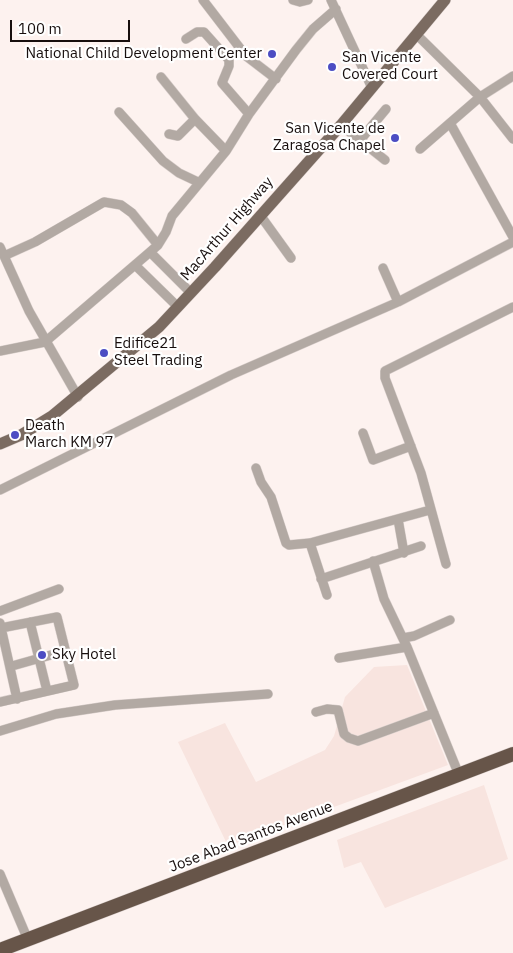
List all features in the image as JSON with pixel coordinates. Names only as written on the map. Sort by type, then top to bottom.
[{"type":"highway","name":"Jose Abad Santos Avenue","points":[[0,950],[513,754]]},
{"type":"main road","name":"MacArthur Highway","points":[[0,444],[31,430],[78,397],[139,345],[178,307],[418,36],[445,0]]},
{"type":"street","points":[[203,0],[246,56],[276,79]]},
{"type":"street","points":[[293,0],[300,2],[308,0]]},
{"type":"street","points":[[0,351],[45,342],[158,245],[166,232],[172,216],[198,182],[226,151],[249,114],[334,3],[372,88]]},
{"type":"street","points":[[186,39],[197,32],[204,32],[229,60],[229,66],[222,83],[249,114]]},
{"type":"street","points":[[418,36],[480,98],[513,139]]},
{"type":"street","points":[[420,149],[480,98],[513,76]]},
{"type":"street","points":[[161,77],[194,119],[226,151]]},
{"type":"street","points":[[361,139],[386,109]]},
{"type":"street","points":[[119,112],[163,161],[179,173],[198,182]]},
{"type":"street","points":[[169,134],[178,136],[194,119]]},
{"type":"street","points":[[450,123],[513,237]]},
{"type":"street","points":[[341,124],[385,160]]},
{"type":"street","points":[[4,256],[35,242],[104,202],[121,205],[132,213],[158,245]]},
{"type":"street","points":[[260,215],[291,258]]},
{"type":"street","points":[[0,490],[231,375],[398,302],[513,242]]},
{"type":"street","points":[[0,247],[45,342],[78,397]]},
{"type":"street","points":[[150,252],[191,293]]},
{"type":"street","points":[[135,266],[178,307]]},
{"type":"street","points":[[383,268],[398,302]]},
{"type":"street","points":[[446,564],[421,472],[385,378],[385,371],[513,307]]},
{"type":"street","points":[[363,432],[373,460],[410,446]]},
{"type":"street","points":[[256,468],[261,482],[271,497],[286,543],[289,545],[310,543],[430,510]]},
{"type":"street","points":[[398,519],[404,553]]},
{"type":"street","points":[[310,543],[327,595]]},
{"type":"street","points":[[321,579],[421,546]]},
{"type":"street","points":[[373,561],[384,599],[403,638],[459,775]]},
{"type":"street","points":[[0,611],[59,590]]},
{"type":"street","points":[[0,702],[74,685],[57,617],[1,626],[12,666],[17,698]]},
{"type":"street","points":[[403,638],[450,620]]},
{"type":"street","points":[[30,622],[47,691]]},
{"type":"street","points":[[339,658],[407,648]]},
{"type":"street","points":[[12,666],[65,651]]},
{"type":"street","points":[[0,731],[56,714],[115,705],[268,694]]},
{"type":"street","points":[[316,712],[327,709],[338,710],[344,734],[358,741],[434,713]]},
{"type":"street","points":[[1,878],[28,940]]},
{"type":"shaded area","points":[[407,665],[448,765],[228,846],[178,742],[225,723],[256,782],[325,750],[334,736],[345,697],[374,667]]},
{"type":"shaded area","points":[[484,785],[508,859],[385,908],[361,862],[344,868],[337,840]]},
{"type":"place","name":"National Child Development Center","points":[[272,54]]},
{"type":"place","name":"San Vicente Covered Court","points":[[332,67]]},
{"type":"place","name":"San Vicente de Zaragosa Chapel","points":[[395,138]]},
{"type":"place","name":"Edifice21 Steel Trading","points":[[104,353]]},
{"type":"place","name":"Death March KM 97","points":[[15,435]]},
{"type":"place","name":"Sky Hotel","points":[[42,655]]}]
